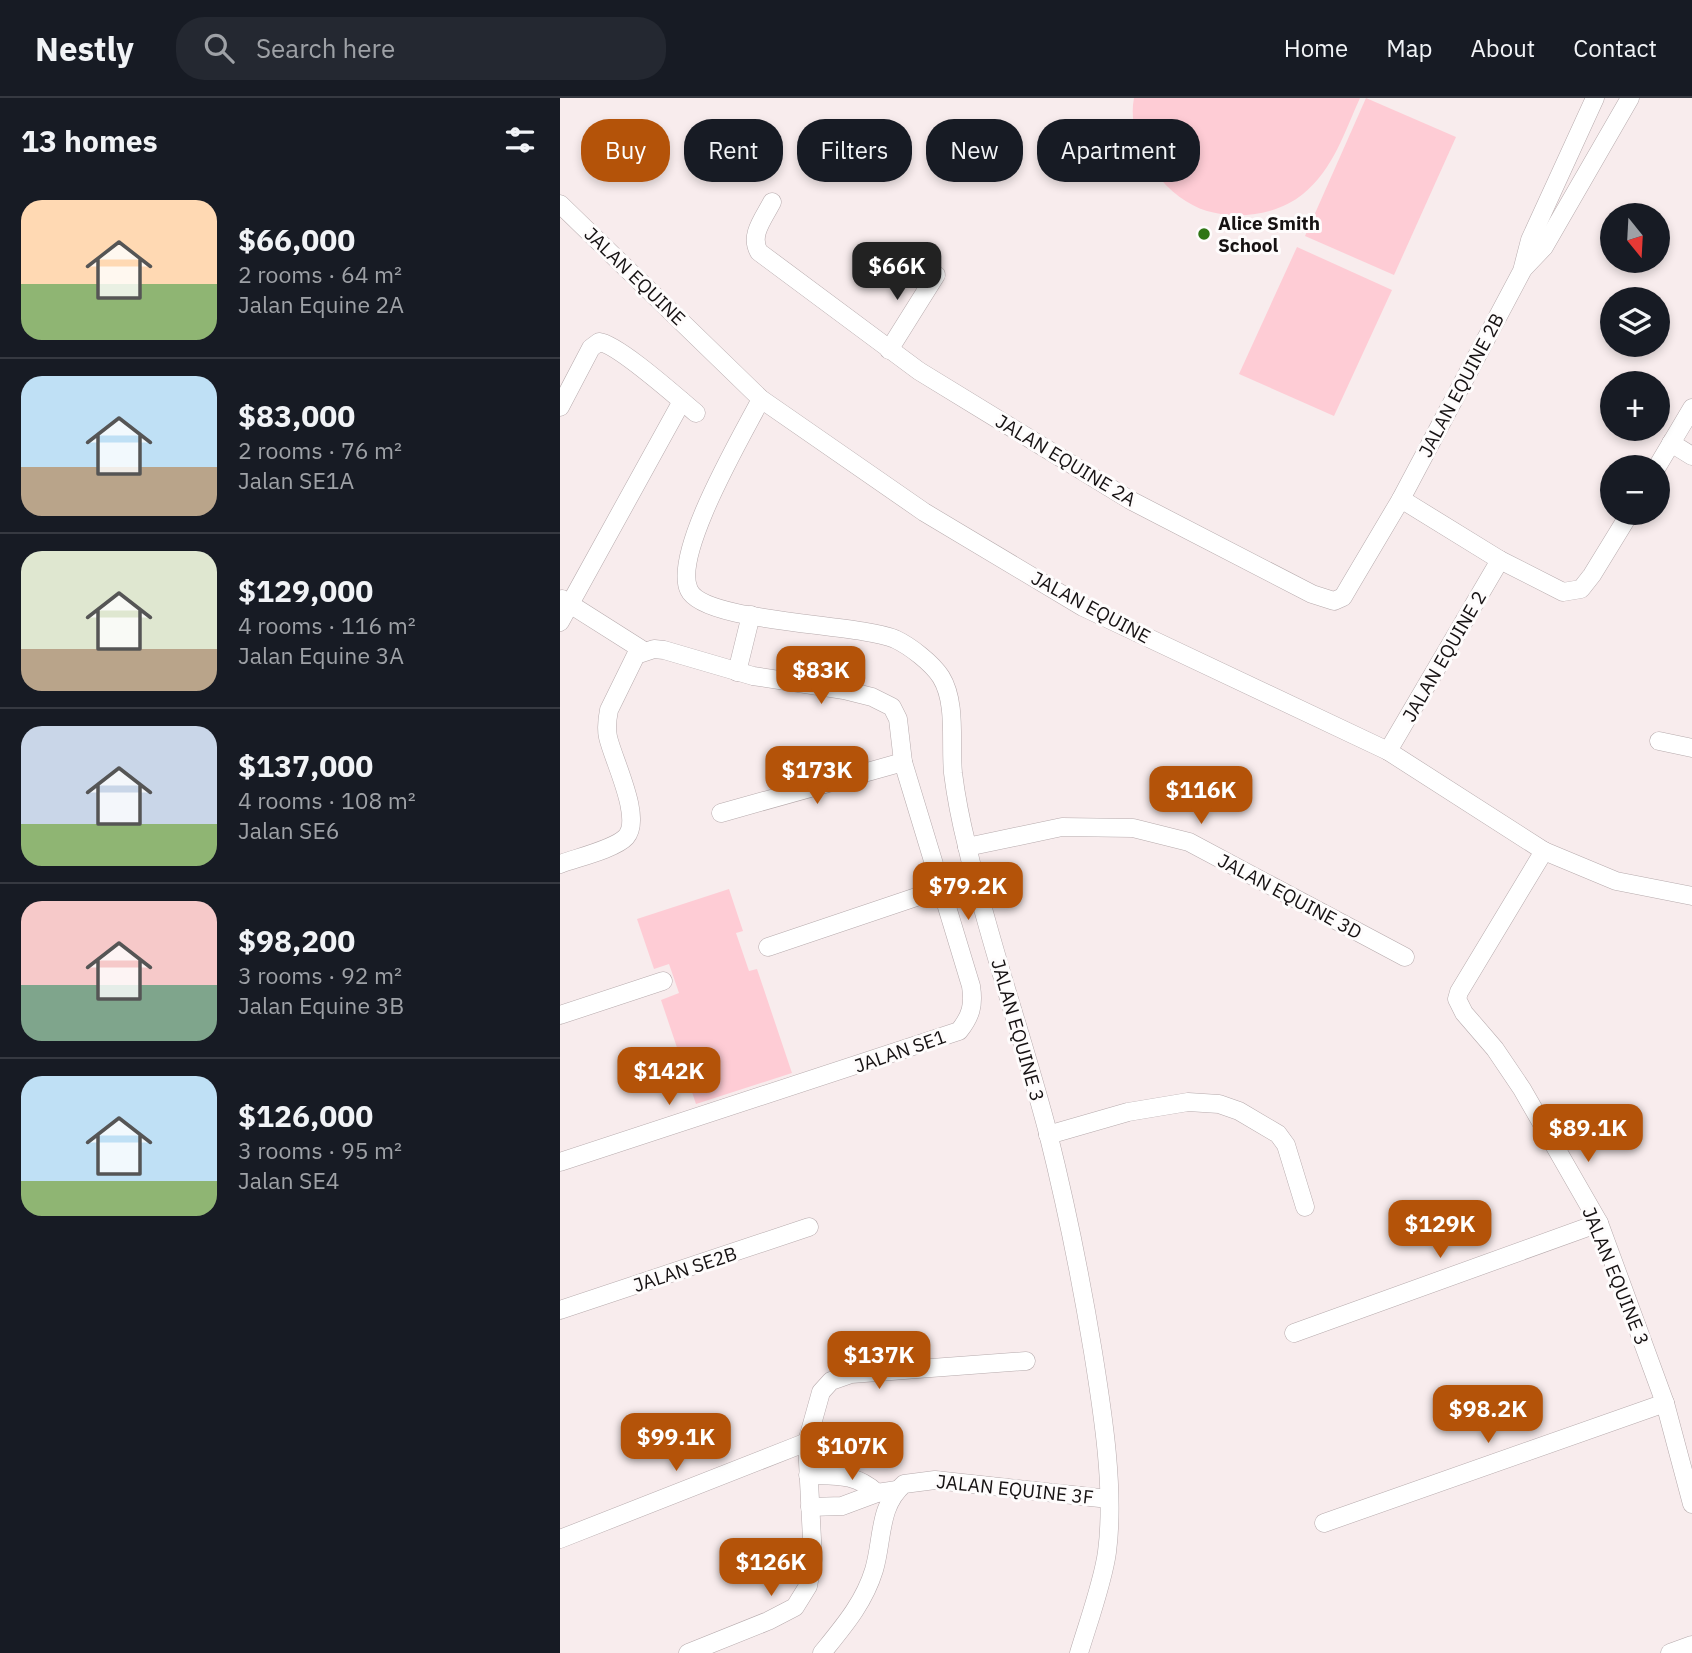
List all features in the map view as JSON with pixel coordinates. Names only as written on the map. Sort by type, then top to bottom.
[{"type":"street","name":"JALAN EQUINE 2B","points":[[1401,499],[1522,271],[1530,240],[1595,98]]},
{"type":"street","name":"JALAN EQUINE 2B","points":[[1522,271],[1544,247],[1630,98]]},
{"type":"street","name":"JALAN EQUINE 2A","points":[[772,202],[754,237],[760,252],[919,371],[1130,500],[1325,599],[1334,601],[1343,597],[1401,499]]},
{"type":"street","name":"JALAN EQUINE","points":[[560,204],[761,399],[924,512],[1083,607],[1388,751],[1544,851],[1616,881],[1692,896]]},
{"type":"street","points":[[890,350],[936,275]]},
{"type":"street","points":[[560,407],[590,348],[598,342],[608,344],[689,407],[565,601],[560,622]]},
{"type":"street","name":"JALAN EQUINE 3","points":[[761,399],[706,507],[684,574],[687,587],[693,598],[701,603],[751,615],[896,639],[923,658],[941,678],[949,699],[953,774],[967,847],[1048,1135],[1083,1291],[1100,1393],[1110,1499],[1107,1555],[1079,1653]]},
{"type":"street","points":[[1664,455],[1692,408]]},
{"type":"street","points":[[1671,443],[1692,456]]},
{"type":"street","points":[[1401,499],[1500,560],[1563,592],[1581,589],[1623,525]]},
{"type":"street","name":"JALAN EQUINE 2","points":[[1388,751],[1500,560]]},
{"type":"street","points":[[565,601],[645,651]]},
{"type":"street","points":[[737,672],[751,615]]},
{"type":"street","name":"JALAN SE1","points":[[560,1162],[959,1031],[969,1019],[974,1002],[902,756],[898,719],[892,707],[885,701],[844,690],[737,672],[664,650],[645,651]]},
{"type":"street","points":[[560,864],[618,842],[627,836],[632,825],[631,811],[608,738],[607,720],[608,710],[630,663],[636,655],[645,651]]},
{"type":"street","points":[[1659,741],[1692,748]]},
{"type":"street","points":[[721,813],[902,756]]},
{"type":"street","name":"JALAN EQUINE 3D","points":[[967,847],[1062,827],[1084,826],[1133,828],[1189,842],[1405,957]]},
{"type":"street","name":"JALAN EQUINE 3","points":[[1544,851],[1457,999],[1464,1013],[1495,1049],[1522,1088],[1600,1223],[1665,1403],[1692,1504]]},
{"type":"street","points":[[768,947],[940,889]]},
{"type":"street","points":[[560,1015],[663,981]]},
{"type":"street","points":[[1048,1135],[1128,1112],[1188,1102],[1219,1104],[1240,1111],[1278,1134],[1286,1144],[1305,1207]]},
{"type":"street","points":[[1294,1333],[1600,1223]]},
{"type":"street","name":"JALAN SE2B","points":[[560,1310],[809,1227]]},
{"type":"street","points":[[688,1653],[768,1621],[795,1607],[808,1586],[813,1559],[807,1442],[821,1392],[831,1381],[851,1374],[1026,1361]]},
{"type":"street","points":[[1324,1523],[1665,1403]]},
{"type":"street","points":[[560,1539],[807,1442]]},
{"type":"street","points":[[808,1475],[856,1479],[865,1482],[877,1493]]},
{"type":"street","name":"JALAN EQUINE 3F","points":[[810,1507],[842,1506],[877,1493],[897,1490],[904,1484],[935,1480],[1110,1499]]},
{"type":"street","points":[[822,1653],[855,1613],[874,1571],[885,1513],[897,1490]]},
{"type":"street","points":[[1671,1653],[1692,1645]]},
{"type":"shaded area","points":[[1134,98],[1360,98],[1330,162],[1313,184],[1303,194],[1281,207],[1244,215],[1207,211],[1176,194],[1164,182],[1200,182],[1200,119],[1134,119]]},
{"type":"shaded area","points":[[1366,98],[1456,137],[1394,275],[1305,236]]},
{"type":"shaded area","points":[[1297,247],[1392,290],[1334,416],[1239,374]]},
{"type":"shaded area","points":[[729,889],[743,931],[736,933],[749,971],[757,969],[792,1073],[696,1104],[661,1000],[679,993],[669,964],[654,969],[637,919]]},
{"type":"place","name":"Alice Smith School","points":[[1204,234]]}]
